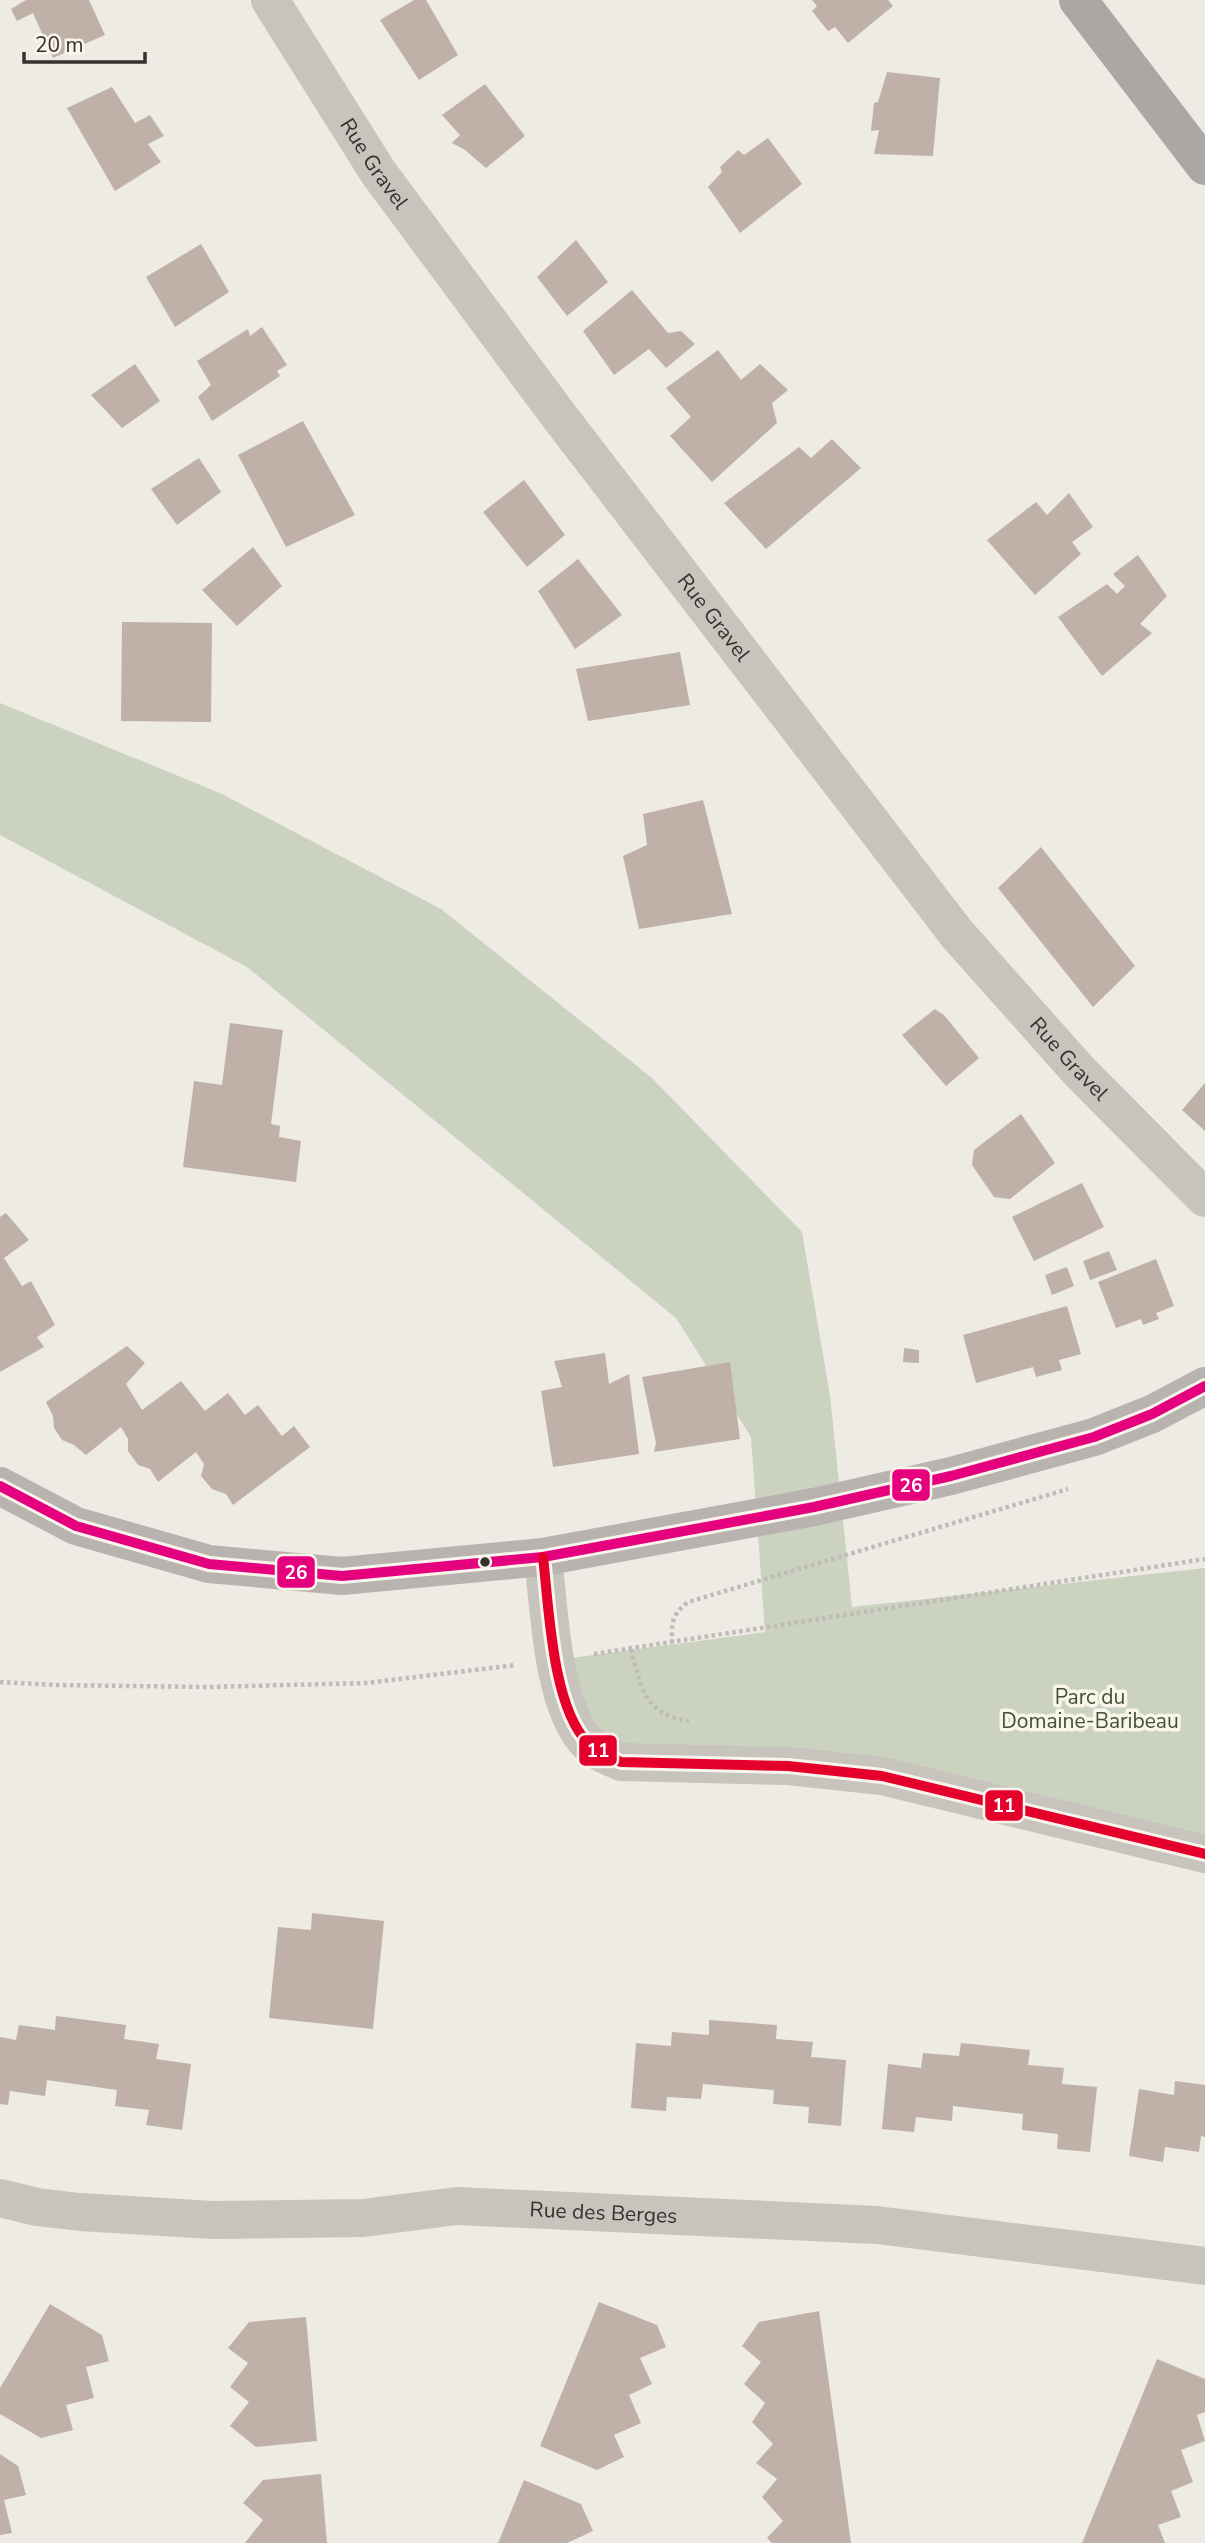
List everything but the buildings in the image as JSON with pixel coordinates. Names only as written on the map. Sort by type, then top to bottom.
[{"type":"main road","points":[[1078,0],[1205,166]]},
{"type":"street","name":"Rue Gravel","points":[[271,0],[378,172],[556,412],[957,934],[1079,1071],[1205,1198]]},
{"type":"street","points":[[0,1486],[76,1525],[209,1564],[342,1576],[543,1557],[814,1507],[951,1476],[1094,1437],[1152,1414],[1205,1386]]},
{"type":"street","points":[[543,1557],[562,1694],[573,1720],[588,1742],[621,1762],[788,1766],[882,1776],[1205,1854]]},
{"type":"street","name":"Rue des Berges","points":[[0,2198],[37,2207],[212,2220],[363,2218],[457,2206],[877,2225],[1205,2266]]},
{"type":"path","points":[[672,1643],[671,1621],[688,1602],[1072,1488]]},
{"type":"path","points":[[0,1682],[209,1687],[366,1683],[672,1643],[1205,1559]]},
{"type":"green space","name":"Parc du Domaine-Baribeau","points":[[0,703],[220,793],[441,909],[652,1078],[802,1232],[830,1396],[852,1607],[1205,1568],[1205,1854],[882,1776],[621,1762],[556,1660],[765,1632],[751,1437],[676,1318],[247,967],[0,835]]},
{"type":"transit line","name":"26","points":[[0,1486],[76,1526],[209,1564],[342,1576],[543,1557],[814,1507],[951,1476],[1094,1437],[1152,1414],[1205,1386]]},
{"type":"transit line","name":"11","points":[[543,1557],[554,1655],[567,1706],[576,1727],[588,1743],[612,1758],[621,1762],[788,1766],[882,1776],[1205,1854]]}]
